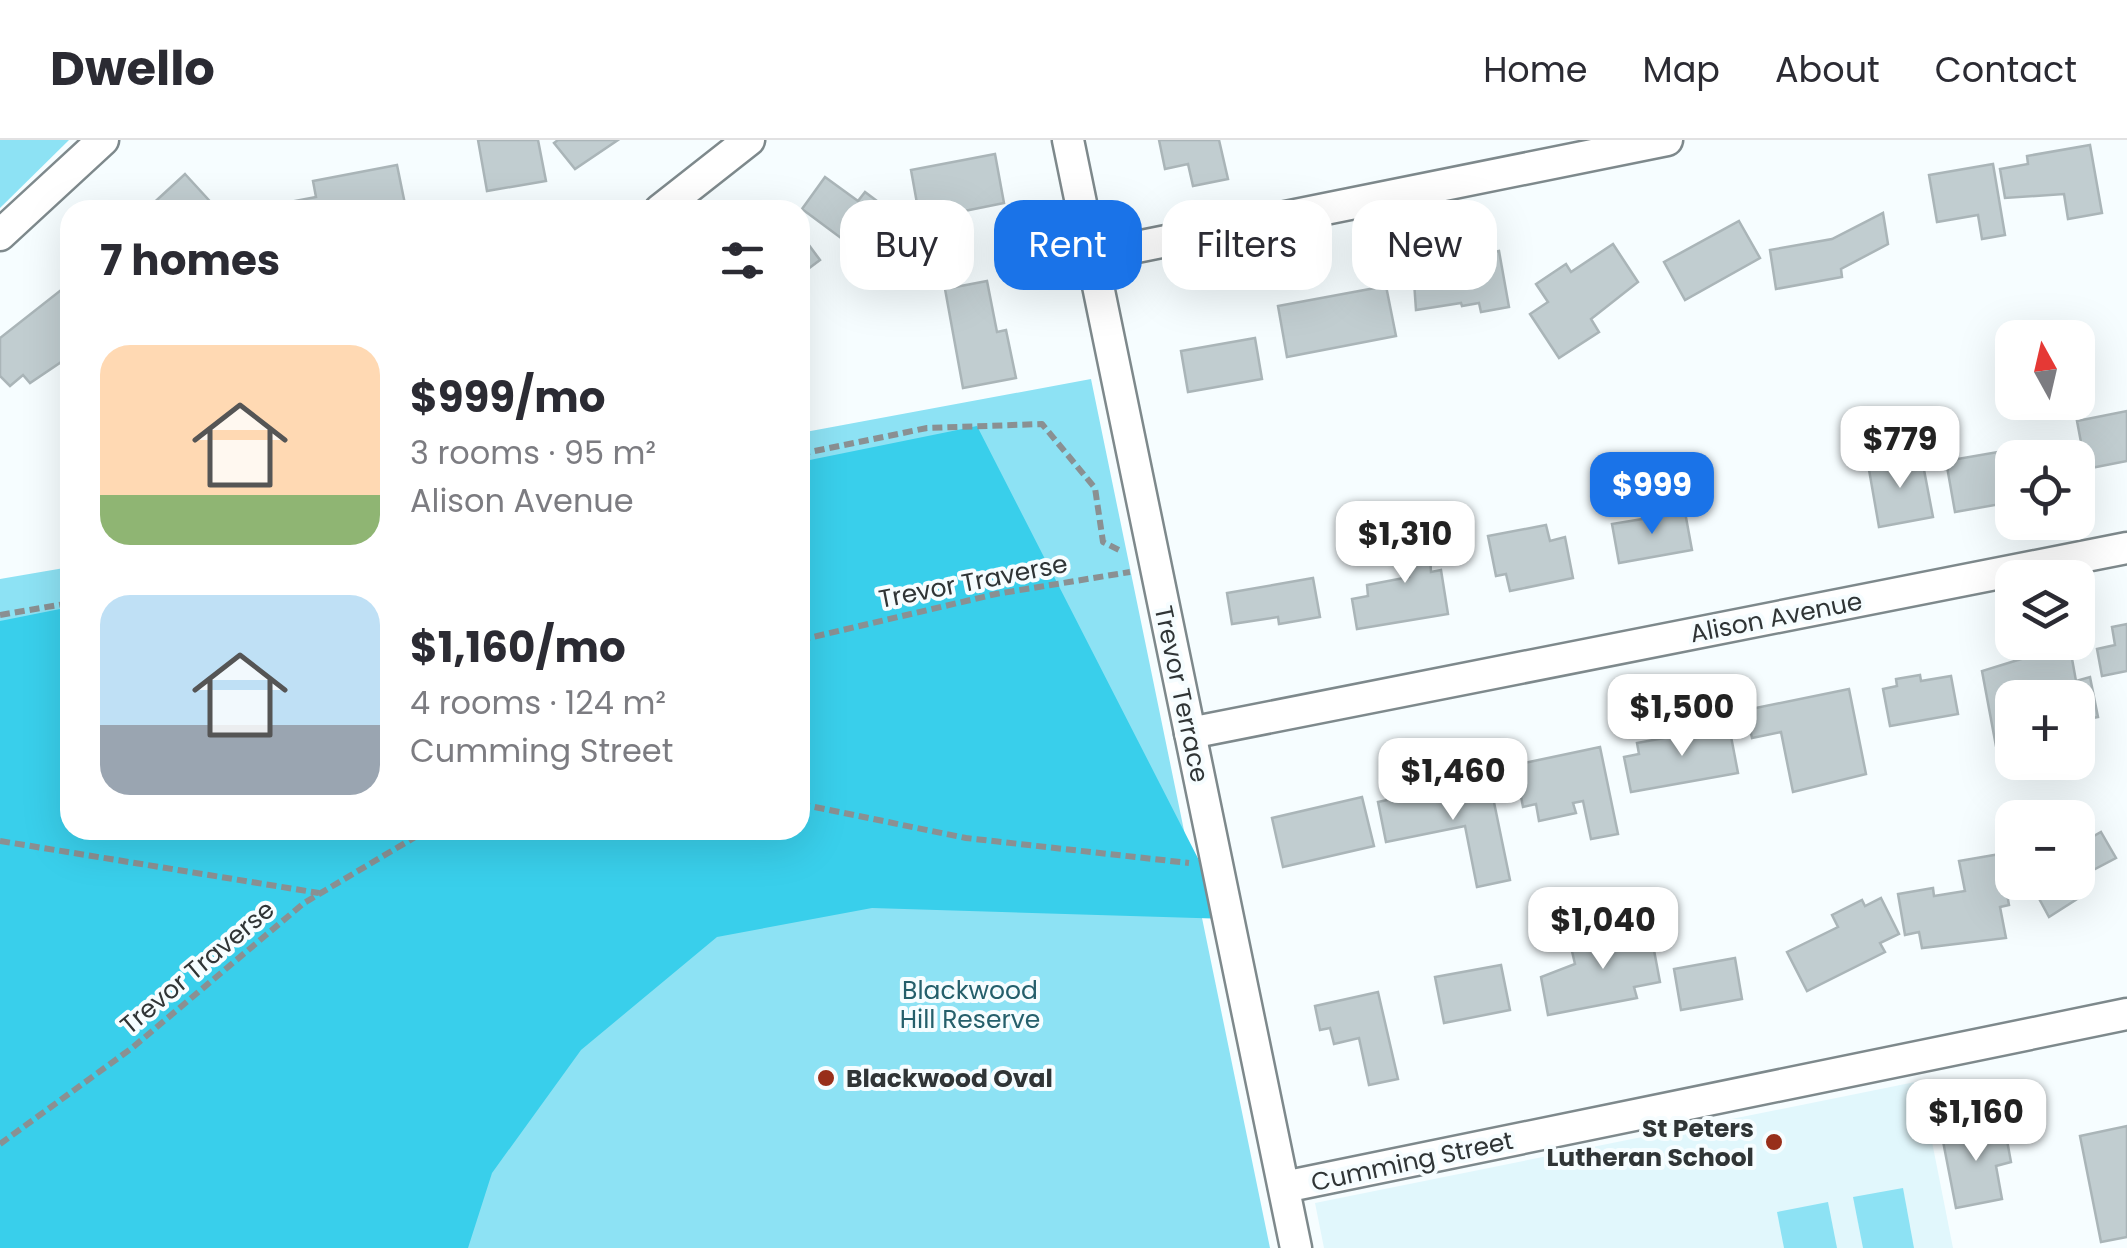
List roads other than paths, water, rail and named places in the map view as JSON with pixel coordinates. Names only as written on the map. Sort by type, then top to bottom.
[{"type":"street","points":[[0,235],[103,140]]},
{"type":"street","points":[[673,200],[748,140]]},
{"type":"street","name":"Trevor Terrace","points":[[1068,140],[1080,200]]},
{"type":"street","points":[[1142,246],[1667,140]]},
{"type":"street","name":"Trevor Terrace","points":[[1099,290],[1296,1248]]},
{"type":"street","name":"Alison Avenue","points":[[1190,733],[2127,548]]},
{"type":"street","name":"Cumming Street","points":[[1284,1187],[2127,1014]]},
{"type":"place","name":"Blackwood Oval","points":[[826,1078]]},
{"type":"place","name":"St Peters Lutheran School","points":[[1774,1142]]},
{"type":"park label","name":"Blackwood Hill Reserve","points":[[970,1004]]}]
